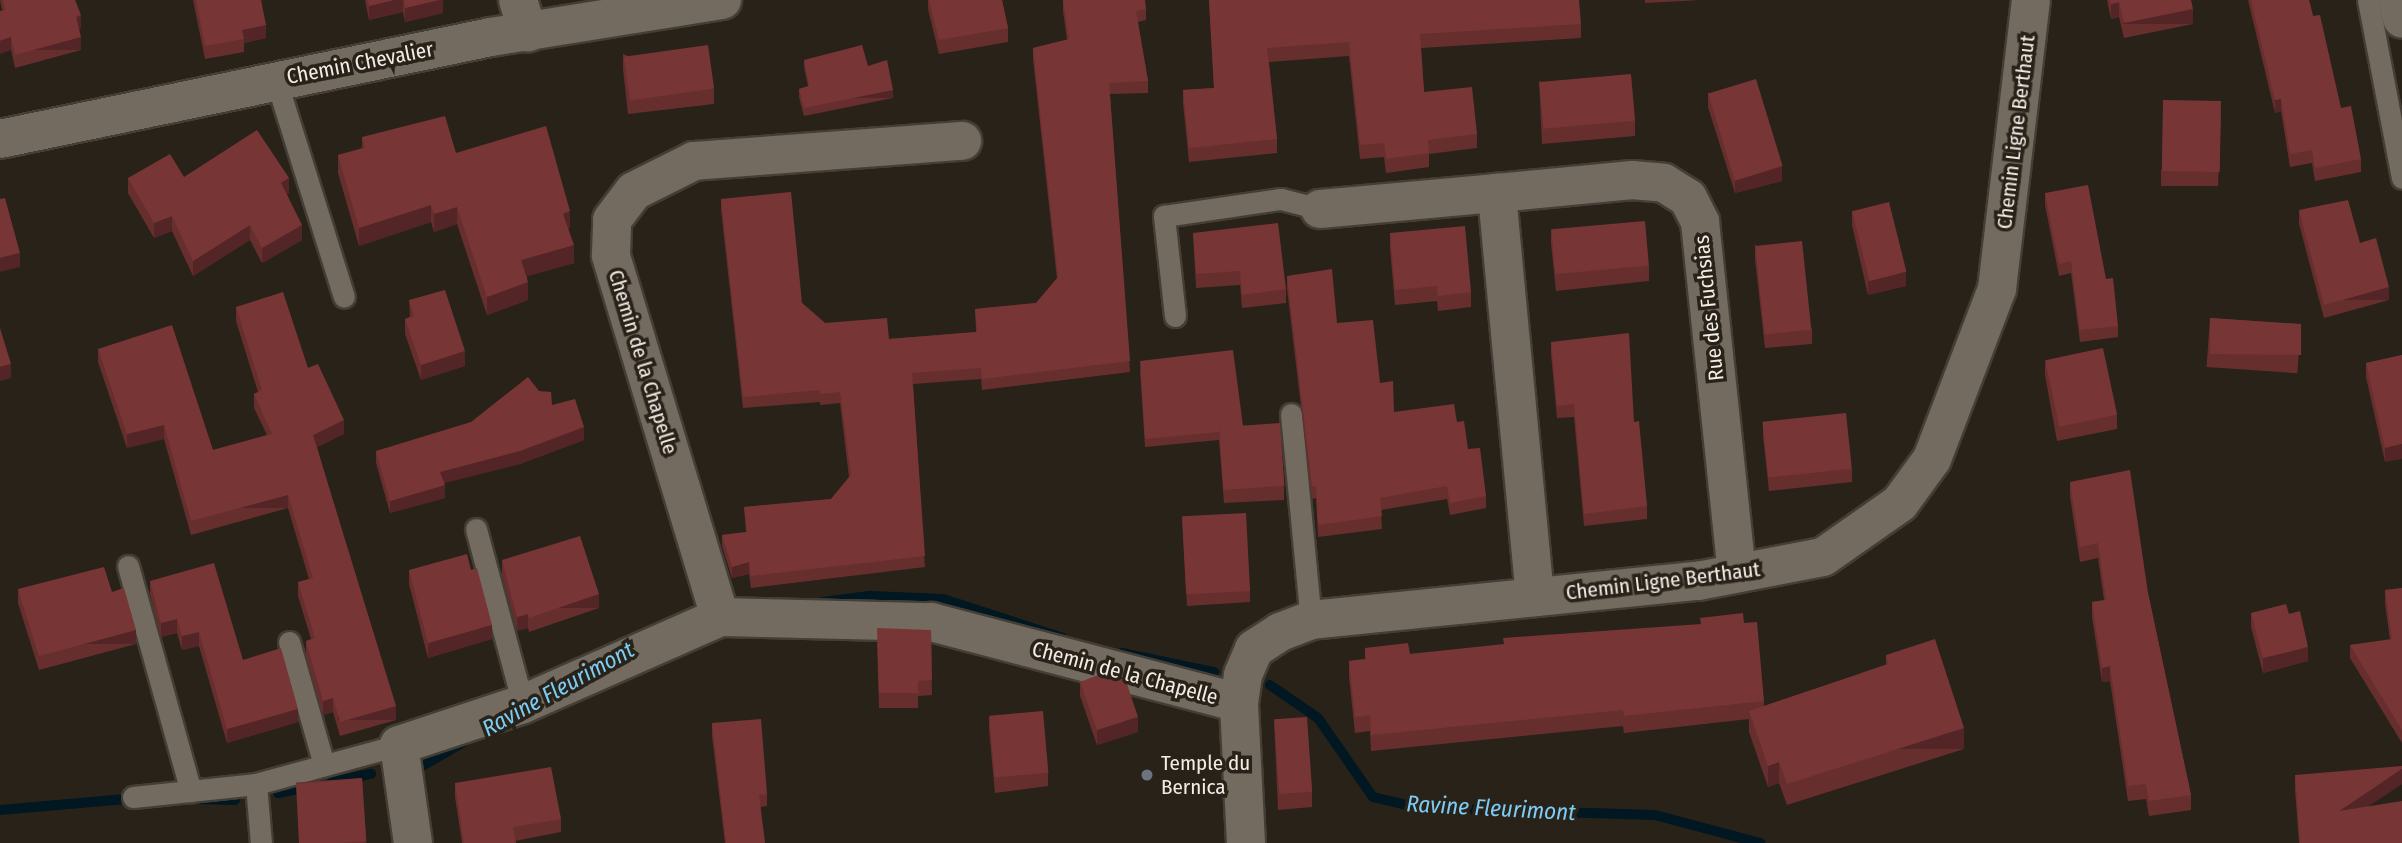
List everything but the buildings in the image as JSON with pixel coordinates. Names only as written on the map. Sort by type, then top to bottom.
[{"type":"street","name":"Chemin Chevalier","points":[[0,139],[276,80],[523,17],[722,0]]},
{"type":"street","name":"Chemin Ligne Berthaut","points":[[1246,843],[1239,704],[1254,649],[1280,632],[1311,620],[1737,573],[1823,557],[1900,503],[1932,459],[1997,289],[2031,0]]},
{"type":"street","points":[[2398,0],[2402,19]]},
{"type":"street","name":"Chemin de la Chapelle","points":[[720,617],[611,255],[612,220],[634,191],[694,161],[962,141]]},
{"type":"street","name":"Rue des Fuchsias","points":[[1320,209],[1632,180],[1664,183],[1688,198],[1700,222],[1737,573]]},
{"type":"street","points":[[1497,193],[1535,597]]},
{"type":"street","name":"Chemin de la Chapelle","points":[[399,745],[523,704],[720,617],[931,622],[1239,704]]},
{"type":"street","points":[[399,745],[413,843]]},
{"type":"lane","points":[[2368,0],[2402,178]]},
{"type":"lane","points":[[276,80],[344,297]]},
{"type":"lane","points":[[1175,316],[1164,216],[1281,199],[1320,209]]},
{"type":"lane","points":[[1291,414],[1311,620]]},
{"type":"lane","points":[[476,528],[523,704]]},
{"type":"lane","points":[[128,566],[191,791]]},
{"type":"lane","points":[[289,642],[324,765]]},
{"type":"lane","points":[[133,797],[256,784],[399,745]]},
{"type":"lane","points":[[256,784],[261,843]]},
{"type":"waterway","name":"Ravine Fleurimont","points":[[823,602],[870,596],[943,599],[1063,638]]},
{"type":"waterway","name":"Ravine Fleurimont","points":[[1122,653],[1214,672]]},
{"type":"waterway","name":"Ravine Fleurimont","points":[[1270,685],[1318,718],[1373,797],[1419,808],[1655,815],[1760,843]]},
{"type":"waterway","name":"Ravine Fleurimont","points":[[424,765],[467,740]]},
{"type":"waterway","name":"Ravine Fleurimont","points":[[332,782],[371,774]]},
{"type":"waterway","name":"Ravine Fleurimont","points":[[278,793],[309,787]]},
{"type":"waterway","name":"Ravine Fleurimont","points":[[0,810],[137,798]]},
{"type":"waterway","name":"Ravine Fleurimont","points":[[195,799],[235,800]]},
{"type":"place","name":"Temple du Bernica","points":[[1147,775]]}]
